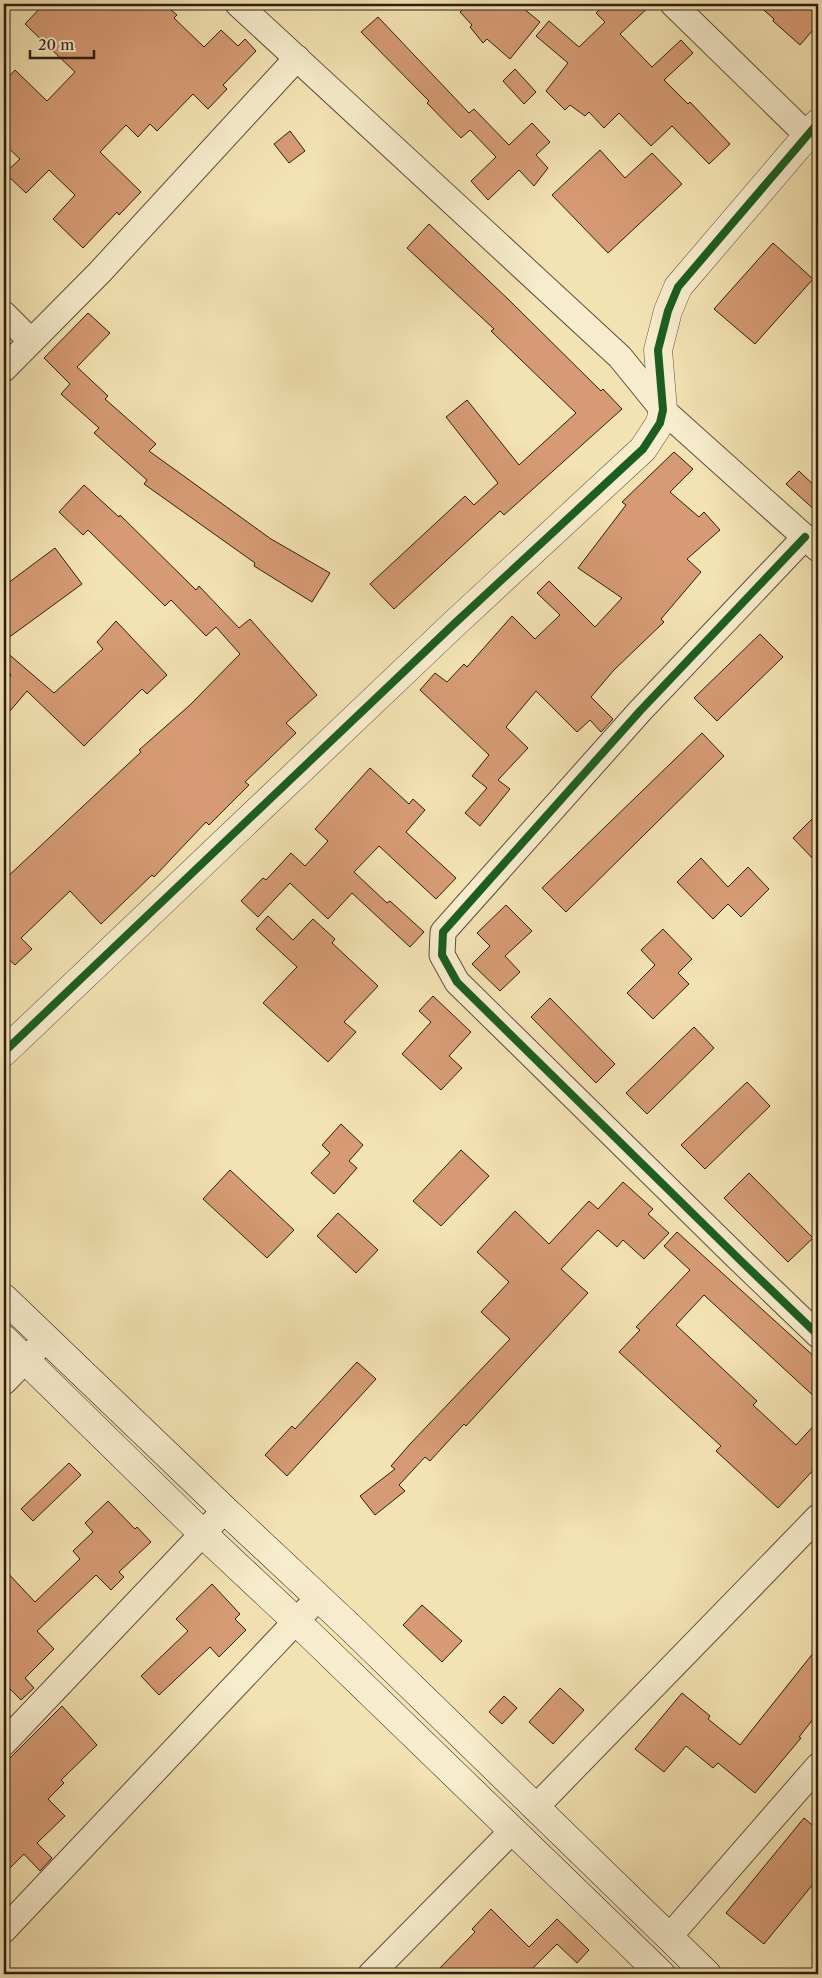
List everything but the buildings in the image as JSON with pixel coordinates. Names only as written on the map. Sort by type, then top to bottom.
[{"type":"main road","points":[[4,1052],[454,624],[642,449],[660,423],[663,410],[658,350],[668,311],[678,287],[813,129]]},
{"type":"main road","points":[[4,1298],[225,1510],[320,1597],[707,1974]]},
{"type":"main road","points":[[4,1339],[202,1533],[327,1650],[661,1974]]},
{"type":"main road","points":[[513,1830],[535,1808]]},
{"type":"street","points":[[238,4],[620,357],[663,410],[812,543],[640,711],[443,932],[442,955],[457,982],[818,1334]]},
{"type":"street","points":[[673,4],[813,129]]},
{"type":"street","points":[[4,370],[100,272],[297,58]]},
{"type":"street","points":[[4,314],[31,341]]},
{"type":"street","points":[[4,1382],[46,1339]]},
{"type":"street","points":[[4,1743],[225,1510]]},
{"type":"street","points":[[535,1808],[818,1517]]},
{"type":"street","points":[[4,1930],[320,1597]]},
{"type":"street","points":[[327,1650],[350,1627]]},
{"type":"street","points":[[669,1937],[818,1766]]},
{"type":"street","points":[[372,1974],[513,1830]]},
{"type":"cycle path","points":[[4,1052],[454,624],[643,449],[660,423],[663,410],[658,350],[668,311],[678,287],[818,123]]},
{"type":"cycle path","points":[[805,537],[640,711],[443,932],[442,955],[457,982],[818,1335]]}]
